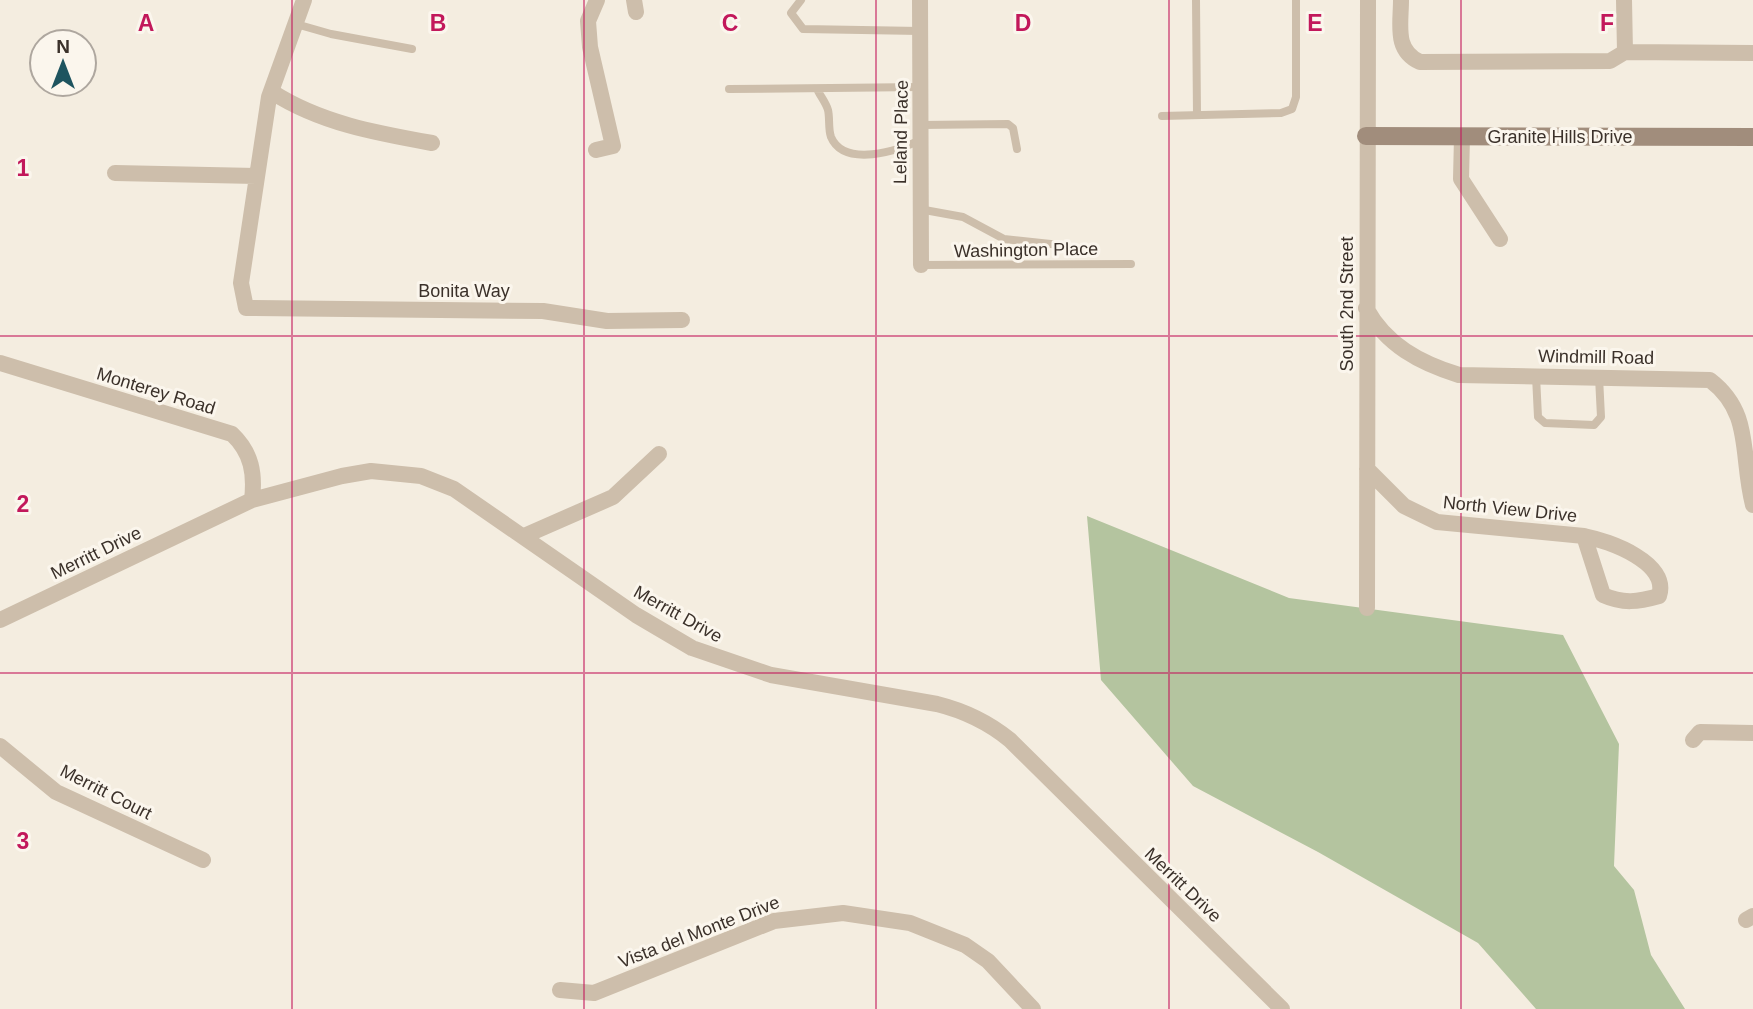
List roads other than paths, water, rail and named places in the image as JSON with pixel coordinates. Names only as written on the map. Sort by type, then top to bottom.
[{"type":"street","points":[[116,173],[257,176],[272,92],[304,0]]},
{"type":"street","points":[[596,150],[613,146],[590,47],[588,21],[597,0]]},
{"type":"street","name":"Leland Place","points":[[920,0],[921,265]]},
{"type":"street","name":"South 2nd Street","points":[[1367,608],[1368,0]]},
{"type":"street","points":[[1401,0],[1401,46],[1409,56],[1420,61],[1611,61],[1625,52],[1753,53]]},
{"type":"street","points":[[1624,0],[1625,52]]},
{"type":"street","points":[[272,92],[299,109],[367,131],[432,143]]},
{"type":"street","name":"Granite Hills Drive","points":[[1366,136],[1753,137]]},
{"type":"street","points":[[1462,137],[1461,179],[1500,239]]},
{"type":"street","name":"Bonita Way","points":[[257,176],[241,283],[246,308],[543,311],[607,321],[682,320]]},
{"type":"street","name":"Windmill Road","points":[[1366,308],[1373,320],[1396,345],[1426,365],[1459,375],[1710,380],[1724,388],[1744,410],[1750,426],[1753,505]]},
{"type":"street","name":"Monterey Road","points":[[0,363],[232,434],[241,442],[252,466],[252,500]]},
{"type":"street","points":[[524,536],[612,497],[659,454]]},
{"type":"street","name":"North View Drive","points":[[1367,469],[1397,500],[1437,522],[1584,536],[1610,543],[1638,557],[1660,577],[1662,588],[1659,596],[1637,602],[1617,601],[1603,595],[1584,536]]},
{"type":"street","name":"Merritt Drive","points":[[0,620],[252,500],[356,473],[403,473],[454,489],[636,615],[692,648],[771,675],[950,707],[988,723],[1010,740],[1282,1009]]},
{"type":"street","points":[[1693,740],[1700,732],[1753,733]]},
{"type":"street","name":"Merritt Court","points":[[0,746],[56,792],[203,860]]},
{"type":"street","name":"Vista del Monte Drive","points":[[560,990],[594,993],[774,921],[843,913],[910,923],[965,945],[988,961],[1033,1009]]},
{"type":"lane","points":[[802,0],[791,13],[803,29],[920,31]]},
{"type":"lane","points":[[1196,0],[1196,115]]},
{"type":"lane","points":[[1162,116],[1281,113],[1292,109],[1296,97],[1296,0]]},
{"type":"lane","points":[[296,24],[331,34],[412,49]]},
{"type":"lane","points":[[729,89],[818,91],[921,87]]},
{"type":"lane","points":[[818,91],[828,108],[831,136],[838,147],[850,153],[892,152],[921,132],[1008,124],[1013,128],[1017,149]]},
{"type":"lane","points":[[919,209],[963,217],[1004,239],[1060,245]]},
{"type":"lane","name":"Washington Place","points":[[921,265],[1131,264]]},
{"type":"lane","points":[[1536,376],[1538,417],[1545,423],[1594,425],[1601,417],[1600,377]]}]
